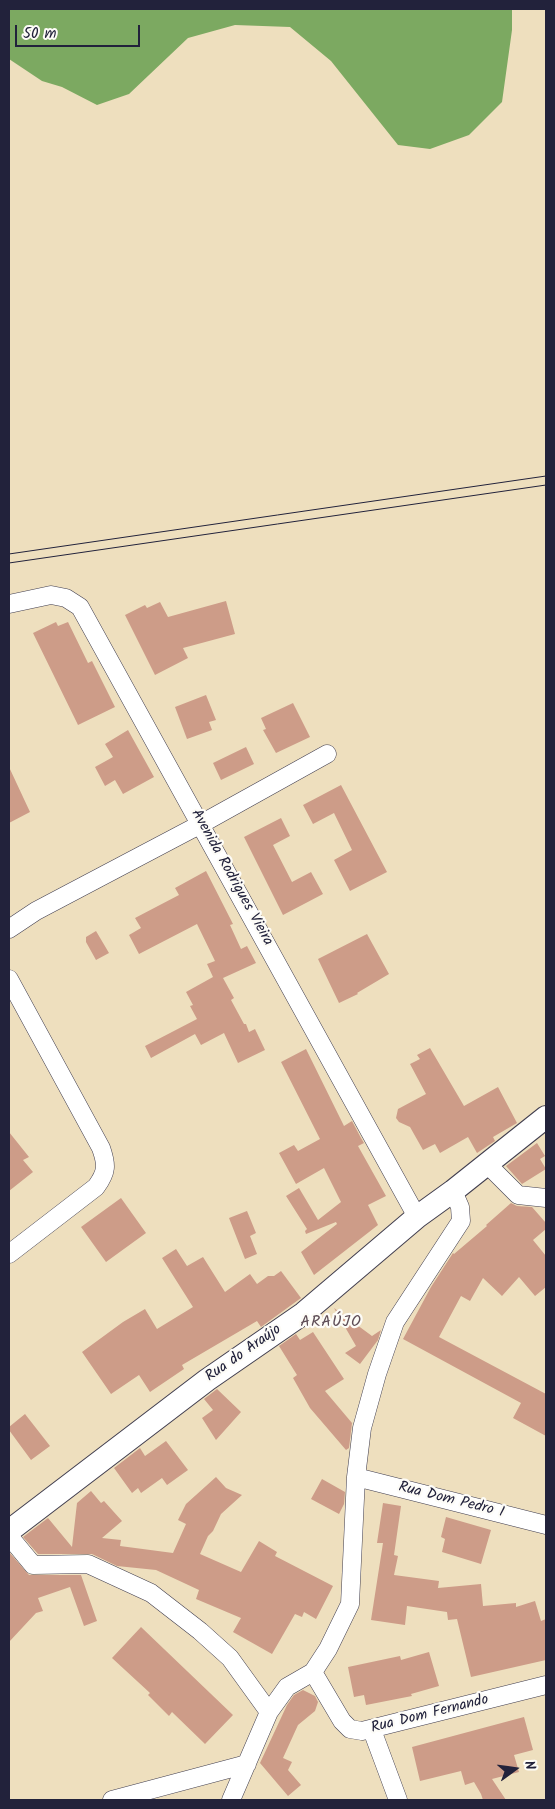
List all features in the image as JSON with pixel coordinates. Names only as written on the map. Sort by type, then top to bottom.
[{"type":"main road","name":"Rua do Araújo","points":[[9,1531],[207,1380],[304,1312],[418,1217],[546,1117]]},
{"type":"street","name":"Avenida Rodrigues Vieira","points":[[9,604],[51,595],[66,598],[80,607],[202,824],[418,1217]]},
{"type":"street","points":[[11,921],[202,824],[327,754]]},
{"type":"street","points":[[9,979],[101,1148],[106,1163],[104,1177],[96,1187],[9,1254]]},
{"type":"street","points":[[487,1164],[518,1195],[546,1198]]},
{"type":"street","points":[[231,1800],[269,1712],[287,1687],[313,1672],[328,1649],[350,1604],[356,1477],[362,1428],[377,1374],[395,1322],[461,1221],[460,1207],[453,1191]]},
{"type":"street","name":"Rua Dom Pedro I","points":[[356,1477],[546,1525]]},
{"type":"street","points":[[9,1536],[33,1565],[88,1564],[151,1593],[200,1631],[230,1658],[269,1712]]},
{"type":"street","name":"Rua Dom Fernando","points":[[313,1672],[342,1721],[350,1729],[362,1732],[546,1685]]},
{"type":"street","points":[[372,1730],[398,1800]]},
{"type":"street","points":[[112,1800],[247,1764]]},
{"type":"green space","points":[[9,9],[512,9],[512,30],[502,102],[469,135],[430,149],[398,145],[331,61],[290,27],[235,25],[188,38],[129,94],[97,105],[62,87],[42,81],[9,59]]},
{"type":"building","points":[[226,601],[235,634],[183,648],[188,658],[155,675],[125,615],[145,605],[147,608],[160,602],[168,617]]},
{"type":"building","points":[[56,622],[58,626],[68,622],[88,663],[92,661],[115,707],[78,725],[33,633]]},
{"type":"building","points":[[206,695],[216,720],[209,722],[212,730],[187,739],[175,707]]},
{"type":"building","points":[[293,703],[310,737],[276,753],[263,730],[266,729],[261,718]]},
{"type":"building","points":[[128,730],[154,777],[123,794],[115,780],[105,786],[95,767],[113,757],[105,744]]},
{"type":"building","points":[[246,747],[254,764],[221,780],[213,763]]},
{"type":"building","points":[[9,767],[30,812],[9,823]]},
{"type":"building","points":[[341,785],[387,872],[350,891],[334,860],[352,850],[334,813],[313,824],[303,805]]},
{"type":"building","points":[[281,818],[290,836],[273,845],[292,882],[311,872],[323,894],[283,915],[244,837]]},
{"type":"building","points":[[206,871],[233,924],[230,925],[241,949],[247,946],[256,963],[223,978],[234,998],[231,1000],[244,1024],[246,1024],[249,1032],[255,1029],[265,1050],[238,1063],[224,1033],[201,1045],[195,1034],[151,1058],[145,1046],[197,1019],[190,1006],[193,1005],[186,992],[213,977],[207,964],[215,961],[197,924],[139,954],[129,935],[141,928],[135,918],[179,895],[175,888]]},
{"type":"building","points":[[96,931],[109,953],[96,960],[86,942],[86,937]]},
{"type":"building","points":[[367,934],[389,974],[358,994],[339,1003],[318,959]]},
{"type":"building","points":[[430,1048],[464,1106],[498,1087],[517,1123],[493,1137],[495,1141],[477,1153],[468,1137],[440,1153],[435,1144],[423,1150],[410,1127],[399,1122],[396,1118],[398,1109],[426,1094],[410,1064],[420,1059],[417,1055]]},
{"type":"building","points":[[306,1049],[344,1126],[352,1121],[364,1143],[358,1146],[386,1196],[368,1205],[378,1225],[314,1275],[301,1252],[337,1224],[336,1222],[306,1234],[305,1231],[307,1229],[286,1196],[299,1188],[318,1220],[341,1202],[324,1168],[296,1184],[279,1153],[294,1145],[298,1151],[320,1139],[281,1062]]},
{"type":"building","points":[[9,1132],[29,1157],[23,1160],[33,1172],[9,1191]]},
{"type":"building","points":[[537,1143],[545,1156],[540,1159],[546,1169],[522,1184],[506,1166]]},
{"type":"building","points":[[121,1198],[146,1233],[106,1262],[81,1227]]},
{"type":"building","points":[[511,1203],[517,1206],[532,1207],[546,1223],[546,1229],[533,1240],[546,1256],[546,1287],[535,1296],[519,1277],[502,1296],[483,1278],[470,1301],[461,1296],[439,1337],[546,1394],[546,1436],[513,1418],[521,1403],[403,1339],[431,1287],[453,1253],[487,1226]]},
{"type":"building","points":[[247,1211],[256,1233],[250,1236],[257,1254],[245,1259],[229,1218]]},
{"type":"building","points":[[176,1249],[187,1266],[203,1257],[225,1292],[250,1274],[257,1284],[268,1276],[274,1276],[281,1271],[301,1298],[261,1327],[257,1321],[182,1365],[184,1369],[150,1392],[139,1375],[111,1394],[82,1352],[123,1322],[145,1309],[157,1329],[193,1307],[162,1258]]},
{"type":"building","points":[[334,1308],[372,1336],[381,1330],[378,1340],[360,1364],[345,1353],[356,1346]]},
{"type":"building","points":[[313,1332],[344,1379],[325,1391],[352,1423],[349,1448],[346,1450],[310,1408],[293,1378],[297,1375],[279,1346],[296,1334],[300,1340]]},
{"type":"building","points":[[217,1389],[241,1412],[216,1440],[202,1418],[213,1410],[204,1399]]},
{"type":"building","points":[[25,1414],[50,1446],[31,1460],[9,1430],[9,1427]]},
{"type":"building","points":[[166,1441],[188,1470],[167,1485],[162,1478],[141,1493],[138,1488],[132,1493],[114,1468],[140,1448],[145,1456]]},
{"type":"building","points":[[216,1477],[226,1488],[242,1495],[221,1514],[200,1554],[241,1572],[259,1541],[277,1552],[275,1556],[333,1586],[316,1619],[304,1612],[302,1617],[295,1614],[272,1654],[233,1632],[241,1618],[196,1599],[199,1590],[156,1570],[117,1566],[92,1554],[38,1554],[23,1537],[48,1518],[72,1547],[77,1503],[91,1491],[101,1503],[104,1501],[122,1521],[102,1538],[121,1540],[120,1546],[173,1553],[186,1524],[178,1520],[186,1504]]},
{"type":"building","points":[[322,1479],[345,1492],[344,1504],[339,1514],[311,1499]]},
{"type":"building","points":[[383,1503],[401,1506],[394,1555],[398,1556],[394,1575],[439,1581],[438,1588],[481,1584],[483,1606],[516,1603],[516,1607],[535,1601],[541,1621],[546,1619],[546,1660],[471,1677],[457,1619],[448,1620],[447,1612],[407,1606],[405,1625],[371,1620],[383,1543],[377,1543]]},
{"type":"building","points":[[446,1517],[491,1530],[481,1564],[442,1552],[445,1539],[441,1537]]},
{"type":"building","points":[[9,1552],[29,1575],[81,1575],[97,1621],[84,1626],[70,1587],[38,1598],[43,1611],[36,1613],[9,1642]]},
{"type":"building","points":[[141,1627],[233,1715],[205,1744],[172,1712],[169,1716],[148,1695],[150,1693],[112,1658]]},
{"type":"building","points":[[429,1652],[439,1686],[411,1694],[412,1696],[366,1705],[364,1695],[354,1697],[348,1667],[400,1656],[401,1660]]},
{"type":"building","points":[[303,1690],[315,1696],[318,1702],[315,1711],[298,1725],[283,1758],[292,1762],[288,1770],[301,1785],[288,1796],[260,1763],[287,1705],[294,1695]]},
{"type":"building","points":[[524,1717],[533,1750],[514,1755],[519,1772],[492,1779],[506,1800],[483,1800],[474,1782],[465,1785],[461,1771],[420,1781],[412,1747]]},
{"type":"tram line","points":[[9,554],[546,476]]},
{"type":"tram line","points":[[9,563],[546,485]]},
{"type":"district","name":"ARAÚJO","points":[[331,1323]]}]
